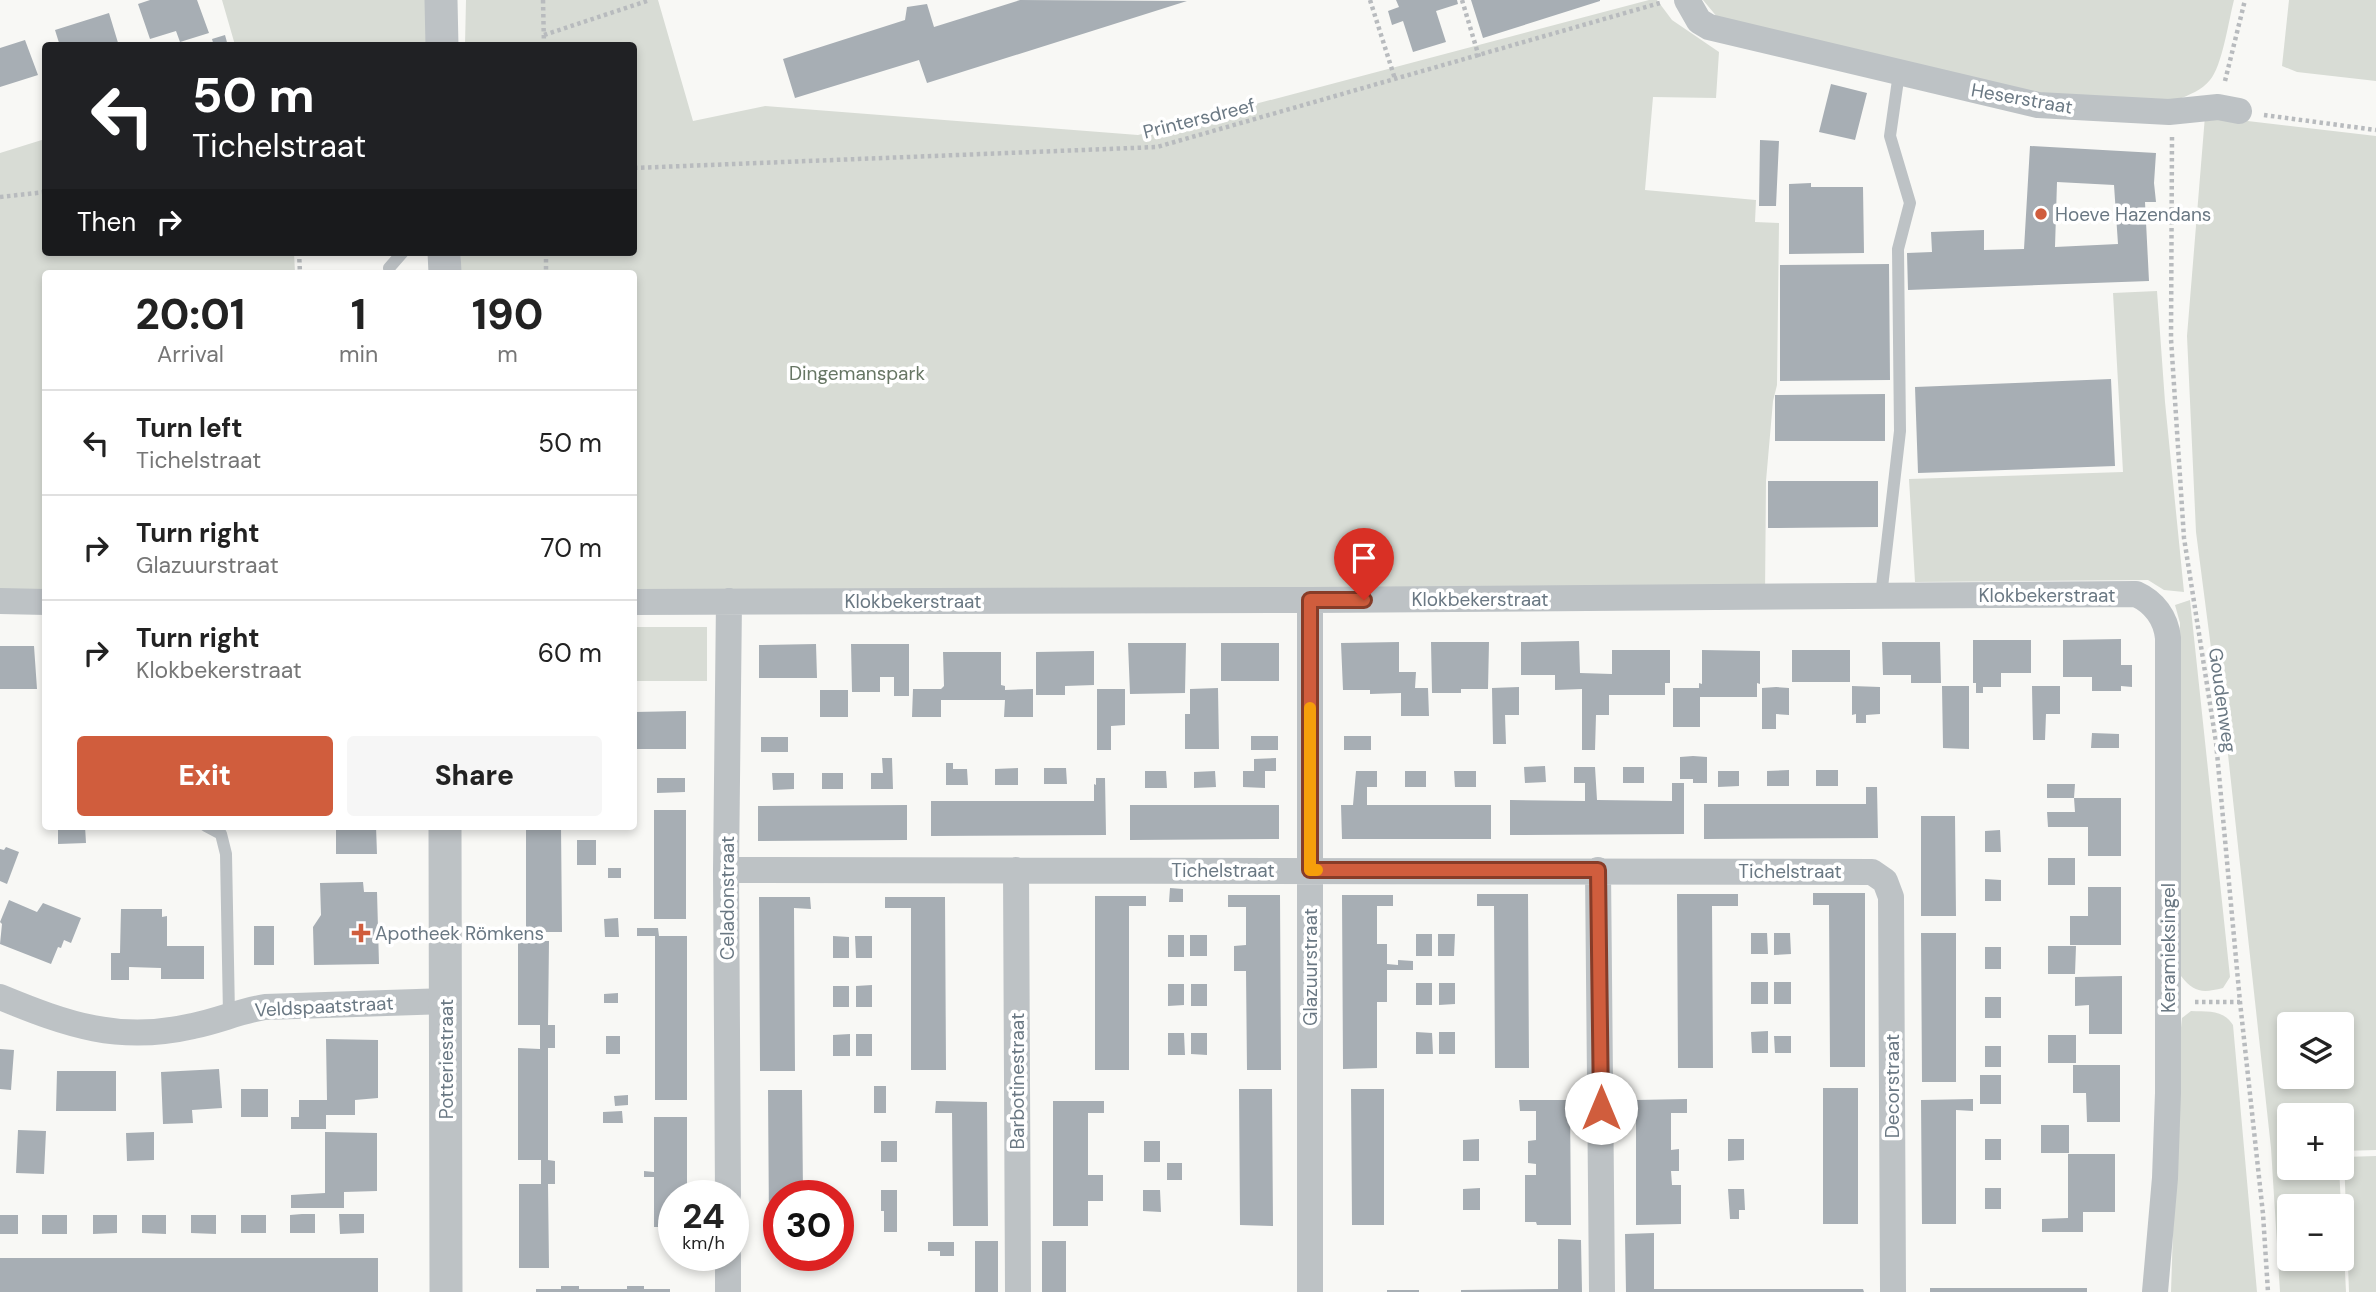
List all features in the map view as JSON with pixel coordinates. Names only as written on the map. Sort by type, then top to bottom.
[{"type":"street","points":[[441,0],[442,42]]},
{"type":"street","name":"Heserstraat","points":[[1687,0],[1699,21],[1709,27],[2038,105],[2169,112],[2228,109]]},
{"type":"street","name":"Klokbekerstraat","points":[[637,601],[1310,600],[2136,594],[2155,607]]},
{"type":"street","name":"Glazuurstraat","points":[[1310,600],[1310,1292]]},
{"type":"street","points":[[0,601],[42,602]]},
{"type":"street","name":"Celadonstraat","points":[[728,1180],[726,870],[729,601]]},
{"type":"street","name":"Keramieksingel","points":[[2155,607],[2165,625],[2168,638],[2168,1093],[2165,1178],[2155,1292]]},
{"type":"street","name":"Potteriestraat","points":[[445,830],[446,1292]]},
{"type":"street","name":"Tichelstraat","points":[[726,870],[1872,872],[1885,881]]},
{"type":"street","name":"Barbotinestraat","points":[[1016,870],[1018,1292]]},
{"type":"street","points":[[1598,870],[1602,1292]]},
{"type":"street","name":"Decorstraat","points":[[1885,881],[1891,897],[1893,1292]]},
{"type":"street","name":"Veldspaatstraat","points":[[0,998],[57,1021],[128,1033],[173,1030],[265,1007],[447,1001]]},
{"type":"street","points":[[728,1271],[728,1292]]},
{"type":"lane","points":[[1881,596],[1900,431],[1898,249],[1910,203],[1890,136],[1899,73]]},
{"type":"lane","points":[[214,830],[221,834],[226,854],[229,1016]]},
{"type":"path","points":[[542,0],[544,42]]},
{"type":"path","points":[[544,35],[650,0]]},
{"type":"path","points":[[1370,0],[1395,80]]},
{"type":"path","points":[[1462,0],[1479,57]]},
{"type":"path","name":"Printersdreef","points":[[637,168],[1157,147],[1671,0]]},
{"type":"path","points":[[2245,0],[2228,109],[2376,130]]},
{"type":"path","name":"Goudenweg","points":[[2169,112],[2172,126],[2171,339],[2184,538],[2217,754],[2239,1002],[2263,1214],[2268,1292]]},
{"type":"path","points":[[0,197],[42,192]]},
{"type":"path","points":[[2168,1002],[2239,1002]]},
{"type":"green space","points":[[222,0],[426,0],[428,42],[234,42]]},
{"type":"green space","name":"Dingemanspark","points":[[466,0],[658,0],[693,121],[765,106],[1138,135],[1657,0],[1672,20],[1719,52],[1716,98],[1653,97],[1645,190],[1756,200],[1755,222],[1779,223],[1777,385],[1773,401],[1766,481],[1765,596],[637,599],[637,270],[461,270],[461,256],[637,256],[637,42],[465,42]]},
{"type":"green space","points":[[1703,0],[2234,0],[2222,54],[2214,74],[2203,87],[2177,100],[2041,95],[1723,24]]},
{"type":"green space","points":[[2289,0],[2376,0],[2376,81],[2297,72],[2282,66]]},
{"type":"green space","points":[[2205,116],[2376,136],[2376,1150],[2354,1151],[2354,1103],[2277,1103],[2277,1180],[2340,1180],[2340,1194],[2277,1194],[2277,1244],[2271,1148],[2225,727],[2211,648],[2196,532],[2187,336]]},
{"type":"green space","points":[[42,140],[42,256],[294,256],[295,270],[42,270],[42,600],[0,600],[0,153]]},
{"type":"green space","points":[[2157,291],[2184,592],[2164,590],[2148,580],[1915,582],[1909,479],[2123,472],[2113,293]]},
{"type":"green space","points":[[2190,600],[2230,977],[2223,988],[2210,991],[2195,989],[2181,976],[2180,623],[2175,605]]},
{"type":"green space","points":[[637,627],[707,627],[707,681],[637,681]]},
{"type":"green space","points":[[2191,1011],[2220,1014],[2233,1025],[2257,1292],[2171,1292],[2179,1046],[2182,1018]]},
{"type":"green space","points":[[2376,1156],[2376,1292],[2349,1292],[2348,1271],[2354,1271],[2354,1194],[2345,1194],[2345,1180],[2354,1180],[2354,1157]]},
{"type":"green space","points":[[2279,1271],[2345,1271],[2346,1292],[2280,1292]]},
{"type":"building","points":[[150,0],[197,0],[209,33],[180,42],[176,31],[150,39],[138,4]]},
{"type":"building","points":[[1020,0],[1187,1],[927,83],[919,60],[795,98],[783,59],[905,20],[907,7],[927,4],[934,27]]},
{"type":"building","points":[[1396,0],[1457,0],[1458,4],[1436,11],[1446,42],[1413,52],[1403,21],[1392,25],[1388,11],[1399,7]]},
{"type":"building","points":[[1471,0],[1600,0],[1600,1],[1483,38]]},
{"type":"building","points":[[109,13],[118,42],[59,42],[55,30]]},
{"type":"building","points":[[225,35],[227,42],[213,42],[212,39]]},
{"type":"building","points":[[25,40],[38,75],[0,87],[0,48]]},
{"type":"building","points":[[1831,84],[1867,93],[1855,140],[1819,132]]},
{"type":"building","points":[[1760,140],[1779,141],[1776,206],[1759,206]]},
{"type":"building","name":"Hoeve Hazendans","points":[[2030,146],[2156,153],[2156,202],[2145,202],[2149,281],[1908,290],[1907,253],[1932,252],[1931,232],[1984,230],[1984,250],[2024,249]],"holes":[[[2057,182],[2114,185],[2118,244],[2055,247]]]},
{"type":"building","points":[[1811,183],[1811,187],[1863,187],[1864,253],[1789,254],[1789,184]]},
{"type":"building","points":[[1889,264],[1890,380],[1780,381],[1780,265]]},
{"type":"building","points":[[2111,379],[2115,466],[1918,473],[1915,387]]},
{"type":"building","points":[[1885,394],[1885,441],[1775,441],[1775,395]]},
{"type":"building","points":[[1768,481],[1878,481],[1878,527],[1768,528]]},
{"type":"building","points":[[2121,639],[2121,665],[2132,665],[2132,687],[2121,686],[2121,691],[2092,691],[2092,677],[2063,677],[2063,640]]},
{"type":"building","points":[[1973,640],[2031,640],[2031,673],[2001,673],[2001,687],[1983,687],[1983,693],[1976,693],[1976,683],[1973,683]]},
{"type":"building","points":[[1579,641],[1580,673],[1612,674],[1612,650],[1670,650],[1670,683],[1665,683],[1665,695],[1609,695],[1609,715],[1596,715],[1595,750],[1582,750],[1582,689],[1555,690],[1555,675],[1521,675],[1521,642]]},
{"type":"building","points":[[1399,642],[1399,672],[1416,672],[1415,688],[1428,688],[1429,716],[1401,716],[1401,693],[1370,694],[1370,690],[1343,690],[1341,643]]},
{"type":"building","points":[[1431,642],[1489,642],[1488,689],[1432,693]]},
{"type":"building","points":[[1882,642],[1940,642],[1941,683],[1911,683],[1911,675],[1883,675]]},
{"type":"building","points":[[1128,643],[1186,643],[1185,693],[1130,694]]},
{"type":"building","points":[[1221,643],[1279,643],[1279,681],[1221,681]]},
{"type":"building","points":[[816,644],[817,678],[759,678],[759,645]]},
{"type":"building","points":[[851,644],[909,644],[909,696],[894,696],[894,677],[880,677],[880,692],[852,692]]},
{"type":"building","points":[[0,646],[34,646],[37,689],[0,689]]},
{"type":"building","points":[[1702,650],[1760,651],[1760,684],[1757,683],[1757,697],[1700,697],[1700,727],[1673,727],[1673,688],[1699,688],[1699,683],[1702,684]]},
{"type":"building","points":[[1792,650],[1850,650],[1850,682],[1792,682]]},
{"type":"building","points":[[1094,651],[1094,685],[1065,686],[1065,695],[1036,695],[1036,652]]},
{"type":"building","points":[[943,652],[1001,652],[1001,685],[1005,686],[1005,690],[1033,689],[1033,717],[1004,717],[1005,700],[941,700],[941,717],[912,717],[913,689],[941,689],[944,686]]},
{"type":"building","points":[[1852,686],[1880,687],[1880,714],[1866,715],[1866,723],[1856,723],[1856,714],[1852,715]]},
{"type":"building","points":[[1942,686],[1969,686],[1969,749],[1943,748]]},
{"type":"building","points":[[2032,686],[2060,686],[2060,714],[2046,714],[2045,740],[2033,740]]},
{"type":"building","points":[[1519,687],[1519,715],[1505,715],[1506,744],[1493,744],[1492,688]]},
{"type":"building","points":[[1218,688],[1219,749],[1185,749],[1185,714],[1190,714],[1190,689]]},
{"type":"building","points":[[1762,688],[1789,688],[1789,715],[1776,714],[1776,729],[1762,729]]},
{"type":"building","points":[[1097,689],[1125,689],[1125,725],[1111,726],[1111,750],[1097,750]]},
{"type":"building","points":[[820,690],[848,690],[848,717],[820,717]]},
{"type":"building","points":[[686,711],[686,749],[637,749],[637,712]]},
{"type":"building","points":[[2092,733],[2119,734],[2119,748],[2091,748]]},
{"type":"building","points":[[1251,736],[1278,736],[1278,750],[1251,750]]},
{"type":"building","points":[[1344,736],[1371,736],[1371,750],[1344,750]]},
{"type":"building","points":[[761,737],[788,737],[788,752],[761,752]]},
{"type":"building","points":[[1680,757],[1707,757],[1707,783],[1680,779]]},
{"type":"building","points":[[882,758],[892,758],[893,789],[871,789],[871,773],[883,773]]},
{"type":"building","points":[[1276,758],[1276,771],[1265,771],[1265,788],[1243,787],[1243,771],[1254,771],[1254,759]]},
{"type":"building","points":[[946,763],[953,763],[953,769],[967,769],[968,785],[946,785]]},
{"type":"building","points":[[1545,766],[1546,782],[1525,783],[1524,767]]},
{"type":"building","points":[[1574,767],[1595,767],[1597,800],[1672,801],[1672,783],[1684,783],[1684,834],[1510,835],[1510,800],[1585,801],[1585,783],[1574,783]]},
{"type":"building","points":[[1623,767],[1644,767],[1644,783],[1623,783]]},
{"type":"building","points":[[1018,768],[1018,785],[995,785],[995,769]]},
{"type":"building","points":[[1044,768],[1066,768],[1067,784],[1044,784]]},
{"type":"building","points":[[1789,770],[1789,786],[1767,786],[1767,771]]},
{"type":"building","points":[[1816,770],[1838,770],[1838,786],[1816,786]]},
{"type":"building","points":[[1145,771],[1166,771],[1167,788],[1145,788]]},
{"type":"building","points":[[1215,771],[1216,787],[1194,788],[1194,772]]},
{"type":"building","points":[[1356,771],[1377,771],[1377,787],[1367,787],[1367,805],[1491,805],[1491,839],[1342,839],[1341,805],[1353,805]]},
{"type":"building","points":[[1405,771],[1426,771],[1426,787],[1405,787]]},
{"type":"building","points":[[1454,771],[1476,771],[1476,787],[1455,787]]},
{"type":"building","points":[[1718,771],[1739,771],[1739,786],[1718,787]]},
{"type":"building","points":[[772,773],[794,773],[794,789],[773,790]]},
{"type":"building","points":[[822,773],[843,773],[843,789],[822,789]]},
{"type":"building","points":[[657,778],[685,778],[685,792],[657,793]]},
{"type":"building","points":[[1096,778],[1105,778],[1106,835],[931,836],[931,801],[1094,801]]},
{"type":"building","points":[[2047,784],[2075,784],[2074,798],[2047,798]]},
{"type":"building","points":[[1866,787],[1877,787],[1878,838],[1704,839],[1704,804],[1866,804]]},
{"type":"building","points":[[2074,798],[2121,798],[2121,856],[2088,856],[2088,827],[2048,827],[2047,812],[2075,812]]},
{"type":"building","points":[[907,805],[907,840],[758,841],[758,806]]},
{"type":"building","points":[[1130,805],[1279,805],[1279,839],[1130,840]]},
{"type":"building","points":[[654,810],[686,810],[686,919],[654,919]]},
{"type":"building","points":[[1921,816],[1955,816],[1956,916],[1921,916]]},
{"type":"building","points":[[58,830],[85,830],[86,843],[58,844]]},
{"type":"building","points":[[336,830],[376,830],[377,854],[336,854]]},
{"type":"building","points":[[526,830],[561,830],[562,932],[526,932]]},
{"type":"building","points":[[2000,830],[2001,852],[1985,852],[1985,831]]},
{"type":"building","points":[[577,840],[596,840],[596,865],[577,865]]},
{"type":"building","points":[[6,847],[19,852],[7,884],[0,881],[0,849],[4,850]]},
{"type":"building","points":[[2048,858],[2075,858],[2075,885],[2048,885]]},
{"type":"building","points":[[608,868],[621,868],[621,878],[608,878]]},
{"type":"building","points":[[1985,879],[2001,880],[2001,901],[1985,901]]},
{"type":"building","points":[[363,882],[364,892],[377,892],[379,964],[314,965],[313,927],[321,915],[320,883]]},
{"type":"building","points":[[2088,887],[2121,887],[2121,945],[2070,945],[2070,916],[2088,916]]},
{"type":"building","points":[[1170,888],[1183,889],[1183,902],[1169,902]]},
{"type":"building","points":[[1813,893],[1865,893],[1865,1067],[1830,1067],[1829,905],[1813,905]]},
{"type":"building","points":[[1477,894],[1528,894],[1529,1068],[1495,1068],[1494,906],[1477,906]]},
{"type":"building","points":[[1677,894],[1738,894],[1738,906],[1712,906],[1713,1068],[1678,1068]]},
{"type":"building","points":[[1228,895],[1280,895],[1281,1070],[1247,1070],[1246,971],[1234,971],[1234,946],[1246,945],[1246,907],[1228,907]]},
{"type":"building","points":[[1342,895],[1393,895],[1393,906],[1377,906],[1377,944],[1387,944],[1387,964],[1398,965],[1398,960],[1413,961],[1413,970],[1387,970],[1387,1002],[1377,1002],[1377,1068],[1343,1069]]},
{"type":"building","points":[[1095,896],[1146,896],[1146,906],[1129,906],[1129,1070],[1095,1070]]},
{"type":"building","points":[[759,897],[810,897],[811,909],[794,908],[795,1071],[760,1071]]},
{"type":"building","points":[[885,897],[945,897],[946,1070],[911,1070],[911,908],[885,908]]},
{"type":"building","points":[[9,900],[37,912],[43,903],[81,918],[71,943],[64,940],[51,964],[0,944],[0,922]]},
{"type":"building","points":[[121,909],[162,909],[162,917],[167,916],[167,946],[204,946],[204,979],[161,979],[161,968],[129,967],[129,980],[111,980],[111,953],[120,953]]},
{"type":"building","points":[[618,918],[619,937],[605,937],[604,919]]},
{"type":"building","points":[[254,926],[274,926],[274,965],[254,965]]},
{"type":"building","points":[[637,928],[658,928],[659,936],[687,936],[687,1100],[655,1100],[655,936],[637,936]]},
{"type":"building","points":[[1751,933],[1767,933],[1768,954],[1751,954]]},
{"type":"building","points":[[1774,933],[1790,933],[1791,954],[1774,955]]},
{"type":"building","points":[[1921,933],[1956,933],[1956,1082],[1922,1082]]},
{"type":"building","points":[[1416,934],[1432,934],[1432,956],[1416,956]]},
{"type":"building","points":[[1438,934],[1455,934],[1454,956],[1438,956]]},
{"type":"building","points":[[1168,935],[1184,935],[1184,957],[1168,957]]},
{"type":"building","points":[[1190,935],[1207,935],[1207,956],[1190,956]]},
{"type":"building","points":[[833,936],[849,937],[849,958],[833,958]]},
{"type":"building","points":[[855,936],[872,936],[872,958],[856,958]]},
{"type":"building","points":[[518,941],[549,941],[548,1025],[555,1025],[555,1048],[548,1048],[548,1160],[555,1161],[555,1184],[548,1184],[549,1268],[519,1268],[519,1184],[541,1184],[541,1160],[518,1160],[518,1048],[540,1049],[540,1025],[518,1025]]},
{"type":"building","points":[[2048,946],[2076,946],[2075,974],[2048,974]]},
{"type":"building","points":[[1985,947],[2001,947],[2001,969],[1985,969]]},
{"type":"building","points":[[2122,976],[2122,1034],[2089,1034],[2089,1005],[2075,1006],[2075,977]]},
{"type":"building","points":[[1751,982],[1768,982],[1768,1004],[1751,1004]]},
{"type":"building","points":[[1774,982],[1791,982],[1791,1004],[1774,1004]]},
{"type":"building","points":[[1416,983],[1432,983],[1432,1005],[1416,1005]]},
{"type":"building","points":[[1439,983],[1455,983],[1455,1004],[1439,1005]]},
{"type":"building","points":[[1168,984],[1184,984],[1184,1005],[1168,1006]]},
{"type":"building","points":[[1191,984],[1207,984],[1207,1006],[1191,1006]]},
{"type":"building","points":[[872,985],[872,1007],[856,1007],[856,986]]},
{"type":"building","points":[[833,986],[849,986],[849,1007],[833,1007]]},
{"type":"building","points":[[618,993],[618,1003],[604,1003],[604,994]]},
{"type":"building","points":[[1985,997],[2001,997],[2001,1018],[1985,1018]]},
{"type":"building","points":[[1768,1031],[1768,1053],[1752,1053],[1751,1032]]},
{"type":"building","points":[[1416,1032],[1432,1033],[1433,1054],[1416,1054]]},
{"type":"building","points":[[1439,1032],[1455,1032],[1455,1054],[1439,1054]]},
{"type":"building","points":[[1168,1033],[1184,1033],[1185,1055],[1168,1055]]},
{"type":"building","points":[[1191,1033],[1207,1033],[1207,1055],[1191,1054]]},
{"type":"building","points":[[850,1034],[850,1056],[833,1056],[833,1035]]},
{"type":"building","points":[[856,1034],[872,1034],[872,1056],[856,1056]]},
{"type":"building","points":[[2048,1035],[2076,1035],[2076,1063],[2048,1063]]},
{"type":"building","points":[[606,1036],[620,1036],[620,1054],[606,1054]]},
{"type":"building","points":[[1774,1036],[1791,1036],[1791,1053],[1775,1053]]},
{"type":"building","points":[[326,1039],[378,1040],[378,1098],[355,1100],[355,1115],[326,1115],[326,1129],[291,1129],[291,1117],[299,1117],[299,1100],[327,1100]]},
{"type":"building","points":[[1985,1046],[2001,1046],[2001,1067],[1985,1067]]},
{"type":"building","points":[[0,1049],[14,1050],[11,1090],[0,1089]]},
{"type":"building","points":[[2073,1065],[2120,1065],[2120,1122],[2087,1122],[2086,1093],[2073,1093]]},
{"type":"building","points":[[219,1069],[222,1108],[192,1110],[193,1123],[163,1124],[161,1072]]},
{"type":"building","points":[[57,1071],[116,1071],[116,1111],[56,1111]]},
{"type":"building","points":[[1980,1075],[2001,1075],[2001,1104],[1980,1104]]},
{"type":"building","points":[[874,1086],[886,1086],[886,1113],[874,1113]]},
{"type":"building","points":[[1823,1088],[1858,1088],[1858,1224],[1823,1224]]},
{"type":"building","points":[[241,1089],[268,1089],[268,1117],[241,1117]]},
{"type":"building","points":[[1239,1089],[1272,1089],[1273,1226],[1240,1225]]},
{"type":"building","points":[[1351,1089],[1384,1089],[1384,1225],[1352,1225]]},
{"type":"building","points":[[768,1090],[802,1090],[803,1180],[769,1180]]},
{"type":"building","points":[[628,1095],[628,1105],[615,1106],[614,1096]]},
{"type":"building","points":[[1687,1099],[1687,1113],[1671,1113],[1671,1150],[1679,1149],[1679,1171],[1671,1171],[1672,1185],[1681,1185],[1681,1224],[1636,1225],[1636,1100]]},
{"type":"building","points":[[1973,1099],[1973,1111],[1956,1110],[1956,1224],[1922,1224],[1921,1100]]},
{"type":"building","points":[[1519,1100],[1570,1100],[1571,1225],[1537,1225],[1536,1222],[1525,1222],[1525,1175],[1536,1175],[1536,1164],[1528,1163],[1528,1141],[1536,1140],[1536,1111],[1520,1111]]},
{"type":"building","points":[[936,1101],[987,1102],[988,1226],[953,1226],[952,1113],[935,1113]]},
{"type":"building","points":[[1053,1101],[1104,1101],[1104,1113],[1088,1113],[1088,1175],[1103,1175],[1103,1201],[1088,1201],[1088,1226],[1053,1226]]},
{"type":"building","points":[[622,1111],[623,1123],[603,1123],[603,1112]]},
{"type":"building","points":[[654,1117],[687,1117],[687,1180],[658,1180],[658,1227],[654,1227],[654,1177],[644,1177],[644,1171],[654,1172]]},
{"type":"building","points":[[2041,1125],[2069,1125],[2069,1153],[2041,1153]]},
{"type":"building","points":[[18,1130],[46,1131],[44,1174],[16,1173]]},
{"type":"building","points":[[154,1132],[154,1160],[127,1161],[126,1133]]},
{"type":"building","points":[[325,1132],[377,1133],[377,1191],[344,1192],[344,1208],[291,1208],[291,1195],[325,1193]]},
{"type":"building","points":[[1479,1139],[1479,1161],[1463,1161],[1463,1140]]},
{"type":"building","points":[[1728,1139],[1744,1139],[1744,1160],[1728,1161]]},
{"type":"building","points":[[1985,1139],[2001,1139],[2001,1160],[1985,1160]]},
{"type":"building","points":[[881,1141],[897,1141],[897,1162],[881,1162]]},
{"type":"building","points":[[1144,1141],[1160,1141],[1160,1162],[1144,1162]]},
{"type":"building","points":[[2068,1154],[2115,1154],[2115,1212],[2083,1212],[2083,1232],[2042,1232],[2042,1219],[2068,1218]]},
{"type":"building","points":[[1167,1163],[1182,1163],[1182,1180],[1167,1180]]},
{"type":"building","points":[[1480,1188],[1480,1210],[1463,1210],[1463,1189]]},
{"type":"building","points":[[1985,1188],[2001,1188],[2001,1209],[1985,1209]]},
{"type":"building","points":[[1728,1189],[1744,1189],[1745,1210],[1739,1210],[1739,1219],[1730,1219]]},
{"type":"building","points":[[881,1190],[897,1190],[897,1232],[884,1232]]},
{"type":"building","points":[[1143,1190],[1160,1190],[1161,1212],[1143,1211]]},
{"type":"building","points":[[315,1214],[315,1233],[290,1233],[290,1215]]},
{"type":"building","points":[[339,1214],[364,1214],[364,1233],[340,1234]]},
{"type":"building","points":[[0,1215],[18,1215],[18,1234],[0,1234]]},
{"type":"building","points":[[42,1215],[67,1215],[67,1234],[42,1234]]},
{"type":"building","points":[[93,1215],[117,1215],[117,1233],[93,1234]]},
{"type":"building","points":[[142,1215],[166,1215],[166,1234],[142,1233]]},
{"type":"building","points":[[191,1215],[216,1215],[216,1234],[191,1233]]},
{"type":"building","points":[[241,1215],[266,1215],[266,1233],[241,1233]]},
{"type":"building","points":[[1654,1233],[1654,1289],[1863,1289],[1864,1292],[1626,1292],[1625,1234]]},
{"type":"building","points":[[1558,1239],[1581,1240],[1582,1292],[1461,1292],[1558,1289]]},
{"type":"building","points":[[975,1241],[998,1241],[998,1292],[975,1292]]},
{"type":"building","points":[[1042,1241],[1066,1241],[1066,1292],[1042,1292]]},
{"type":"building","points":[[928,1242],[954,1242],[954,1256],[940,1256],[940,1251],[928,1251]]},
{"type":"building","points":[[0,1258],[378,1258],[378,1292],[0,1292]]},
{"type":"building","points":[[561,1286],[579,1286],[579,1289],[627,1289],[627,1286],[644,1286],[644,1289],[670,1289],[670,1292],[536,1292],[536,1289],[561,1289]]},
{"type":"building","points":[[1930,1288],[2087,1288],[2087,1292],[1930,1292]]},
{"type":"building","points":[[1419,1290],[1419,1292],[1387,1292]]},
{"type":"slow traffic","points":[[1310,708],[1310,870],[1317,870]]},
{"type":"place","name":"Hoeve Hazendans","points":[[2041,214]]},
{"type":"place","name":"Apotheek Römkens","points":[[361,933]]},
{"type":"route","points":[[1364,600],[1310,600],[1310,870],[1598,870],[1601,1108]]}]
